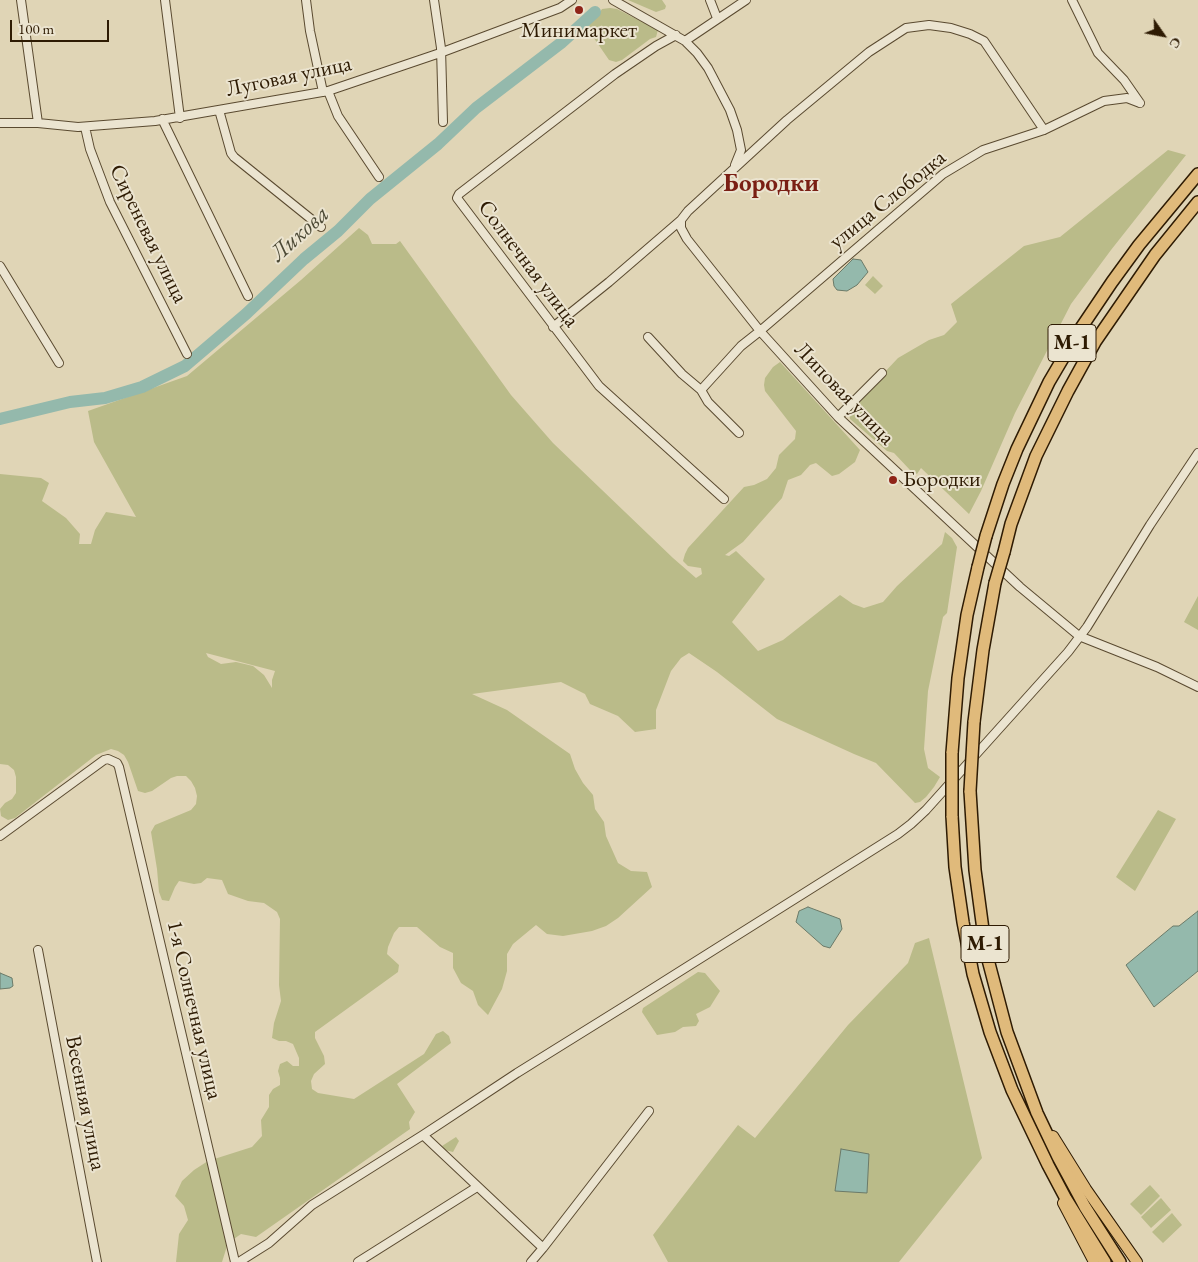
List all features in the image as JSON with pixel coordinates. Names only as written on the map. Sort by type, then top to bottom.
[{"type":"highway","name":"М-1","points":[[1105,1262],[1066,1199],[1012,1090],[990,1032],[973,974],[959,895],[952,816],[952,753],[958,678],[978,567],[1003,484],[1017,449],[1049,382],[1079,331],[1139,245],[1198,174]]},
{"type":"highway","name":"М-1","points":[[1120,1262],[1074,1188],[1036,1113],[1007,1032],[986,952],[976,870],[970,791],[974,722],[983,650],[996,583],[1014,516],[1036,456],[1095,342],[1155,255],[1198,202]]},
{"type":"main road","points":[[1028,1092],[1066,1158],[1137,1262]]},
{"type":"main road","points":[[1048,1165],[1061,1198],[1094,1262]]},
{"type":"street","points":[[22,0],[38,123]]},
{"type":"street","points":[[165,0],[180,118]]},
{"type":"street","points":[[306,0],[310,31],[325,92],[338,116],[379,177]]},
{"type":"street","points":[[434,0],[441,48],[443,122]]},
{"type":"street","name":"Луговая улица","points":[[0,124],[38,123],[85,127],[180,118],[325,92],[440,54],[560,8],[572,0]]},
{"type":"street","points":[[613,0],[676,35],[696,53],[708,68],[730,110],[737,130],[741,150],[735,167]]},
{"type":"street","points":[[710,0],[717,18]]},
{"type":"street","points":[[684,41],[746,0]]},
{"type":"street","name":"улица Слободка","points":[[700,390],[741,346],[943,174],[983,150],[1044,130],[1104,102],[1127,98],[1140,102],[1124,80],[1098,54],[1072,0]]},
{"type":"street","points":[[553,327],[681,220],[688,211],[787,120],[869,52],[906,28],[919,25],[951,28],[984,41],[1044,130]]},
{"type":"street","name":"Солнечная улица","points":[[676,35],[656,46],[615,74],[457,196],[458,200],[599,386],[724,499]]},
{"type":"street","points":[[220,110],[234,158],[321,227]]},
{"type":"street","points":[[162,119],[248,296]]},
{"type":"street","name":"Сиреневая улица","points":[[85,127],[90,149],[110,202],[187,354]]},
{"type":"street","name":"Липовая улица","points":[[681,220],[681,228],[687,239],[760,331],[838,417],[1020,587],[1080,636],[1157,667],[1198,688]]},
{"type":"street","points":[[0,266],[59,363]]},
{"type":"street","points":[[648,336],[739,434]]},
{"type":"street","points":[[838,417],[882,373]]},
{"type":"street","points":[[239,1262],[269,1243],[312,1205],[517,1073],[898,834],[926,810],[1080,636],[1198,453]]},
{"type":"street","name":"1-я Солнечная улица","points":[[0,836],[104,760],[113,760],[119,767],[235,1262]]},
{"type":"street","name":"Весенняя улица","points":[[38,950],[97,1262]]},
{"type":"street","points":[[531,1262],[649,1111]]},
{"type":"street","points":[[423,1135],[543,1248]]},
{"type":"street","points":[[358,1262],[477,1187]]},
{"type":"green space","points":[[628,0],[662,0],[666,6],[665,9],[656,12]]},
{"type":"green space","points":[[602,9],[617,9],[658,30],[656,37],[650,39],[622,60],[616,62],[609,60],[589,31],[588,24],[591,18],[598,15]]},
{"type":"green space","points":[[1168,150],[1186,155],[1071,304],[1015,413],[969,514],[921,468],[917,474],[910,470],[894,453],[887,451],[850,419],[850,409],[898,358],[929,340],[944,335],[957,322],[951,304],[1024,246],[1060,237]]},
{"type":"green space","points":[[359,228],[368,235],[372,244],[396,244],[400,241],[511,395],[553,443],[696,578],[702,574],[701,568],[688,566],[683,561],[688,548],[744,487],[767,479],[776,468],[779,455],[795,439],[796,431],[765,391],[765,378],[773,367],[780,362],[860,450],[855,462],[839,474],[832,476],[816,463],[810,465],[801,475],[788,480],[782,498],[743,542],[725,555],[729,556],[736,551],[765,579],[732,622],[758,651],[783,640],[840,595],[853,604],[864,608],[883,602],[897,586],[942,544],[945,532],[952,538],[957,547],[947,613],[943,617],[928,691],[924,749],[928,768],[940,777],[926,797],[920,802],[915,803],[876,763],[777,719],[717,672],[689,653],[681,658],[671,671],[656,710],[656,729],[635,732],[618,716],[590,704],[585,694],[561,682],[472,694],[507,710],[570,754],[575,769],[593,795],[595,809],[604,822],[606,836],[618,863],[631,871],[647,872],[652,887],[618,918],[606,926],[592,931],[563,936],[547,934],[536,925],[513,944],[507,954],[507,971],[502,989],[488,1015],[478,1005],[473,991],[461,983],[453,968],[453,953],[440,947],[417,927],[399,927],[394,933],[387,954],[399,965],[398,972],[315,1032],[315,1038],[324,1056],[325,1064],[314,1074],[311,1081],[312,1089],[318,1093],[354,1099],[424,1054],[436,1034],[443,1031],[449,1036],[451,1043],[397,1084],[415,1112],[409,1122],[410,1129],[256,1237],[241,1234],[228,1243],[222,1262],[176,1262],[179,1234],[188,1220],[184,1206],[175,1196],[182,1181],[208,1161],[252,1147],[262,1136],[261,1120],[269,1107],[269,1095],[273,1089],[280,1085],[278,1071],[280,1064],[287,1061],[293,1066],[299,1066],[299,1058],[293,1044],[272,1038],[274,1023],[281,1001],[279,985],[280,919],[277,912],[264,903],[248,901],[228,894],[222,880],[207,878],[201,883],[194,884],[179,881],[169,901],[162,900],[159,892],[151,832],[155,825],[191,810],[196,804],[195,788],[186,776],[171,778],[152,791],[145,793],[138,791],[124,755],[111,749],[96,755],[15,818],[8,820],[1,816],[0,809],[16,793],[16,777],[14,770],[8,765],[0,764],[0,474],[41,478],[49,483],[42,501],[66,518],[80,534],[79,544],[91,544],[95,530],[106,512],[136,517],[94,442],[88,411],[187,376],[301,280]],"holes":[[[206,653],[275,671],[272,688],[264,675],[253,666],[236,662],[221,664],[208,657]]]},
{"type":"green space","points":[[873,276],[883,286],[875,294],[865,285]]},
{"type":"green space","points":[[1198,596],[1198,630],[1184,622]]},
{"type":"green space","points":[[1158,810],[1176,819],[1135,891],[1116,877]]},
{"type":"green space","points":[[929,938],[982,1158],[899,1262],[668,1262],[653,1235],[738,1125],[755,1138],[848,1025],[908,963],[915,943]]},
{"type":"green space","points":[[698,972],[705,973],[720,991],[710,1007],[696,1014],[699,1021],[696,1026],[683,1027],[675,1032],[657,1035],[642,1012],[643,1008]]},
{"type":"green space","points":[[456,1137],[459,1141],[453,1152],[445,1150],[442,1146]]},
{"type":"green space","points":[[1150,1185],[1160,1196],[1141,1215],[1130,1204]]},
{"type":"green space","points":[[1161,1198],[1171,1210],[1151,1228],[1141,1217]]},
{"type":"green space","points":[[1172,1213],[1182,1225],[1163,1243],[1152,1232]]},
{"type":"water","points":[[853,259],[861,260],[868,272],[857,285],[847,291],[837,290],[833,279]]},
{"type":"water","points":[[808,907],[840,919],[842,929],[830,948],[823,946],[796,922],[799,911]]},
{"type":"water","points":[[1198,911],[1198,971],[1154,1007],[1126,965],[1173,926],[1179,926]]},
{"type":"water","points":[[0,973],[12,978],[13,986],[0,989]]},
{"type":"water","points":[[841,1149],[869,1154],[867,1193],[835,1191]]},
{"type":"waterway","name":"Ликова","points":[[0,419],[70,402],[105,398],[142,387],[185,366],[338,231],[370,199],[438,144],[476,108],[561,43],[595,12]]},
{"type":"place","name":"Минимаркет","points":[[579,10]]},
{"type":"place","name":"Бородки","points":[[893,480]]},
{"type":"district","name":"Бородки","points":[[771,184]]}]
